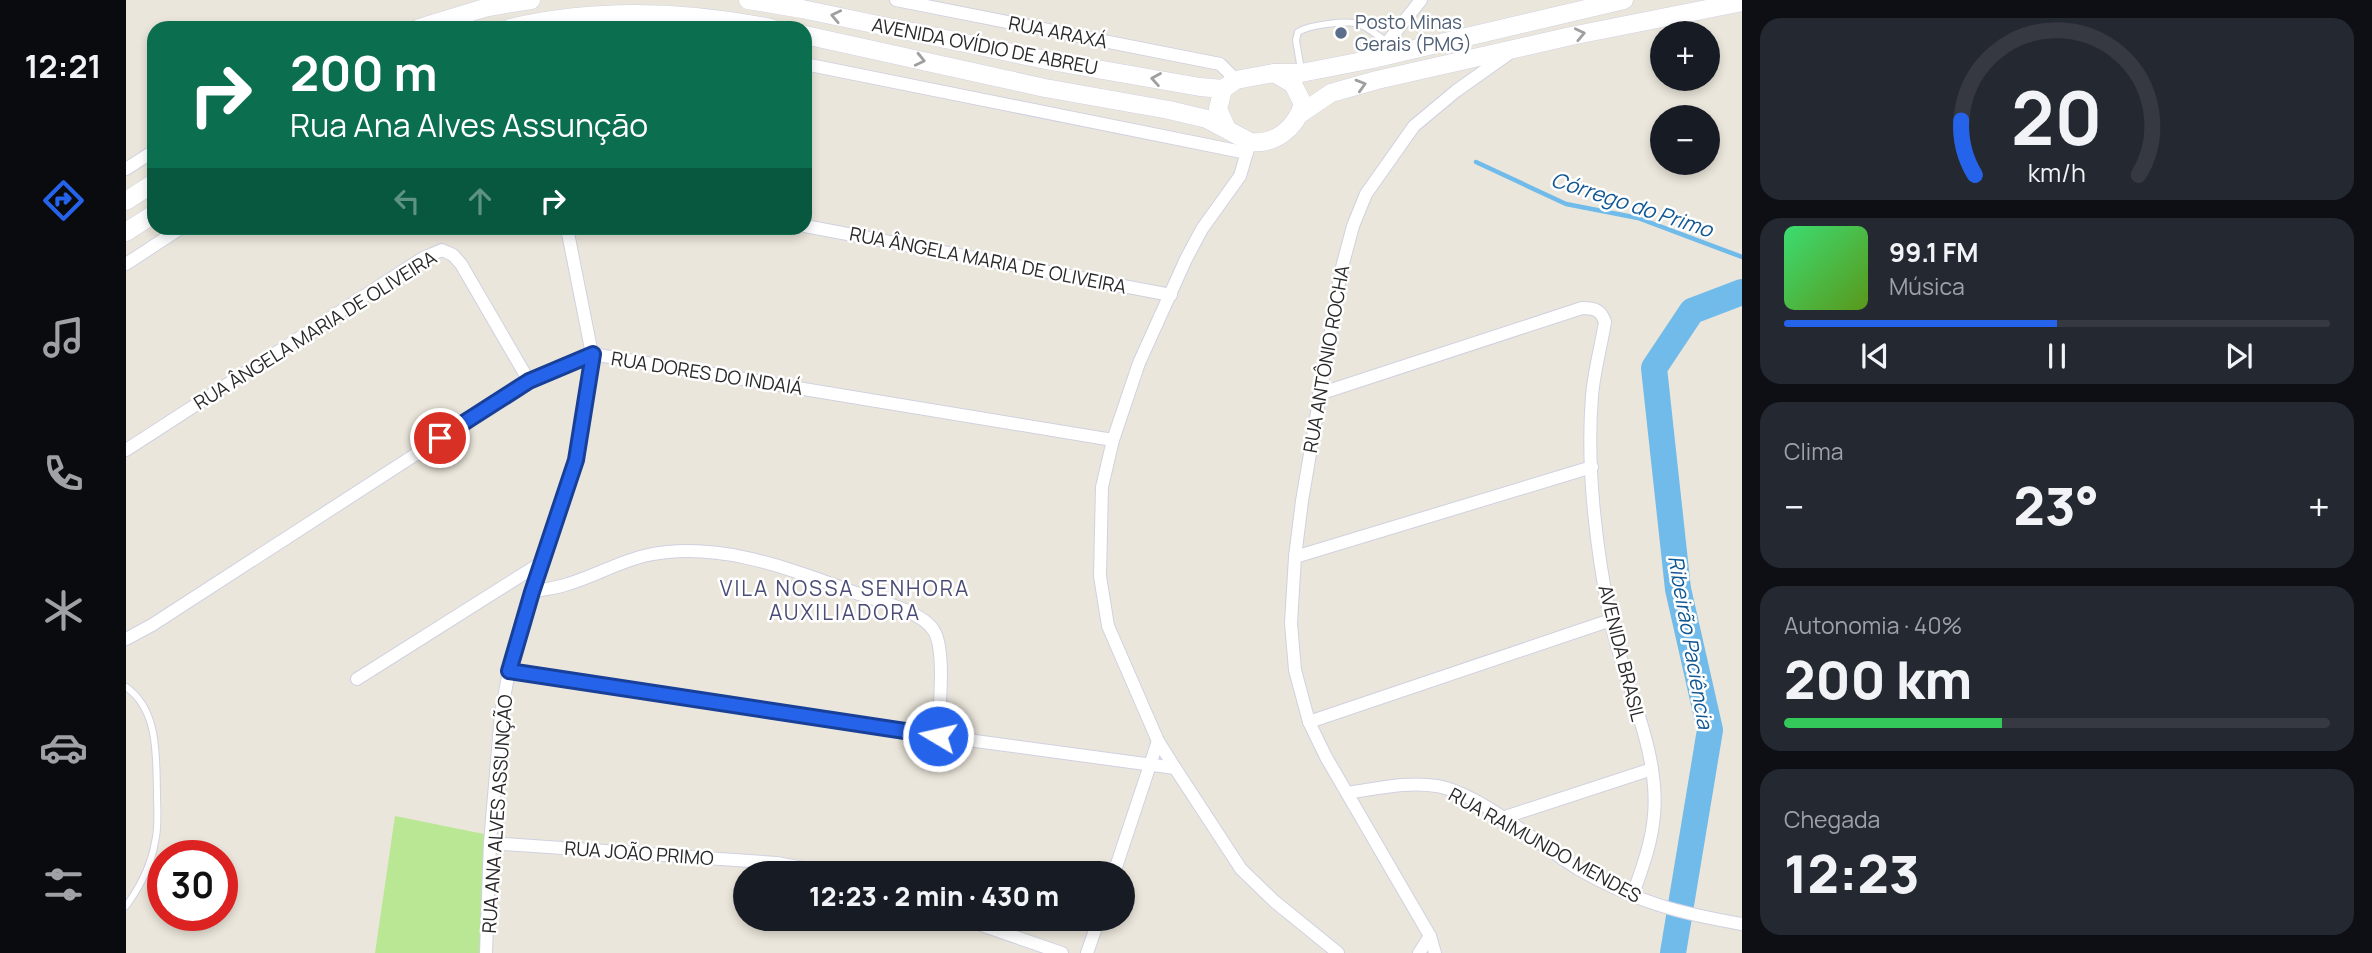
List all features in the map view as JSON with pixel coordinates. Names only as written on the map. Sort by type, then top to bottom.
[{"type":"main road","points":[[443,21],[488,8],[531,0]]},
{"type":"main road","name":"AVENIDA OVÍDIO DE ABREU","points":[[748,0],[1051,61],[1230,84]]},
{"type":"main road","points":[[1274,73],[1293,84],[1303,104],[1300,114],[1294,124],[1278,138],[1248,148],[1227,129],[1218,109],[1230,84],[1274,73],[1301,74],[1373,59],[1623,0]]},
{"type":"main road","name":"RUA ANTÔNIO ROCHA","points":[[1514,50],[1742,2]]},
{"type":"main road","points":[[546,21],[612,14],[683,16],[720,21]]},
{"type":"main road","name":"AVENIDA OVÍDIO DE ABREU","points":[[812,37],[1045,88],[1169,110],[1207,119],[1227,129]]},
{"type":"main road","points":[[1300,114],[1331,93],[1514,50]]},
{"type":"main road","points":[[126,201],[147,188]]},
{"type":"main road","points":[[126,232],[147,218]]},
{"type":"street","name":"RUA ARAXÁ","points":[[897,0],[1220,64],[1230,84]]},
{"type":"street","points":[[1373,59],[1421,0]]},
{"type":"street","name":"RUA ANTÔNIO ROCHA","points":[[1435,953],[1430,936],[1326,757],[1309,722],[1295,670],[1292,623],[1295,557],[1319,394],[1341,271],[1353,226],[1366,194],[1413,126],[1456,91],[1514,50]]},
{"type":"street","points":[[812,65],[1248,148],[1240,176],[1202,229],[1139,363],[1113,440],[1101,499],[1100,566],[1108,626],[1158,741],[1241,869],[1274,901],[1334,951]]},
{"type":"street","points":[[126,169],[147,156]]},
{"type":"street","name":"RUA ÂNGELA MARIA DE OLIVEIRA","points":[[812,227],[1171,295]]},
{"type":"street","points":[[126,264],[170,235]]},
{"type":"street","name":"RUA ANA ALVES ASSUNÇÃO","points":[[486,953],[490,843],[502,714],[509,671],[576,460],[593,354],[568,235]]},
{"type":"street","name":"RUA ÂNGELA MARIA DE OLIVEIRA","points":[[126,450],[423,258],[442,250],[453,255],[461,264],[529,381]]},
{"type":"street","name":"AVENIDA BRASIL","points":[[1319,394],[1583,308],[1593,308],[1602,313],[1605,323],[1592,395],[1592,467],[1599,549],[1611,620],[1652,769],[1654,815],[1647,853],[1632,897]]},
{"type":"street","name":"RUA DORES DO INDAIÁ","points":[[126,639],[152,625],[529,381],[593,354],[1113,440]]},
{"type":"street","points":[[1295,557],[1592,467]]},
{"type":"street","points":[[532,592],[569,584],[649,555],[687,552],[730,554],[787,568],[896,606],[920,618],[936,633],[940,663],[938,736]]},
{"type":"street","points":[[357,678],[544,561]]},
{"type":"street","points":[[1309,722],[1611,620]]},
{"type":"street","points":[[509,671],[938,736],[1175,768]]},
{"type":"street","points":[[1118,861],[1158,741]]},
{"type":"street","points":[[1502,818],[1652,769]]},
{"type":"street","name":"RUA RAIMUNDO MENDES","points":[[1347,793],[1416,783],[1440,786],[1465,796],[1579,869],[1632,897],[1702,917],[1742,923]]},
{"type":"street","name":"RUA JOÃO PRIMO","points":[[490,843],[748,861]]},
{"type":"street","points":[[999,931],[1062,953]]},
{"type":"street","points":[[1087,953],[1095,931]]},
{"type":"street","points":[[1419,953],[1430,936]]},
{"type":"lane","points":[[1301,74],[1296,40],[1298,32],[1306,27],[1353,23],[1361,25],[1387,42]]},
{"type":"lane","points":[[126,687],[147,712],[156,742],[157,807],[156,840],[146,874],[126,906]]},
{"type":"green space","points":[[395,816],[484,834],[481,953],[375,953]]},
{"type":"waterway","name":"Córrego do Primo","points":[[1476,162],[1566,204],[1638,218],[1742,257]]},
{"type":"waterway","name":"Ribeirão Paciência","points":[[1673,953],[1710,730],[1678,589],[1654,368],[1692,311],[1742,292]]},
{"type":"place","name":"Posto Minas Gerais (PMG)","points":[[1341,33]]},
{"type":"district","name":"VILA NOSSA SENHORA AUXILIADORA","points":[[845,600]]},
{"type":"route","points":[[440,438],[529,381],[593,354],[576,460],[509,671],[938,736]]}]
